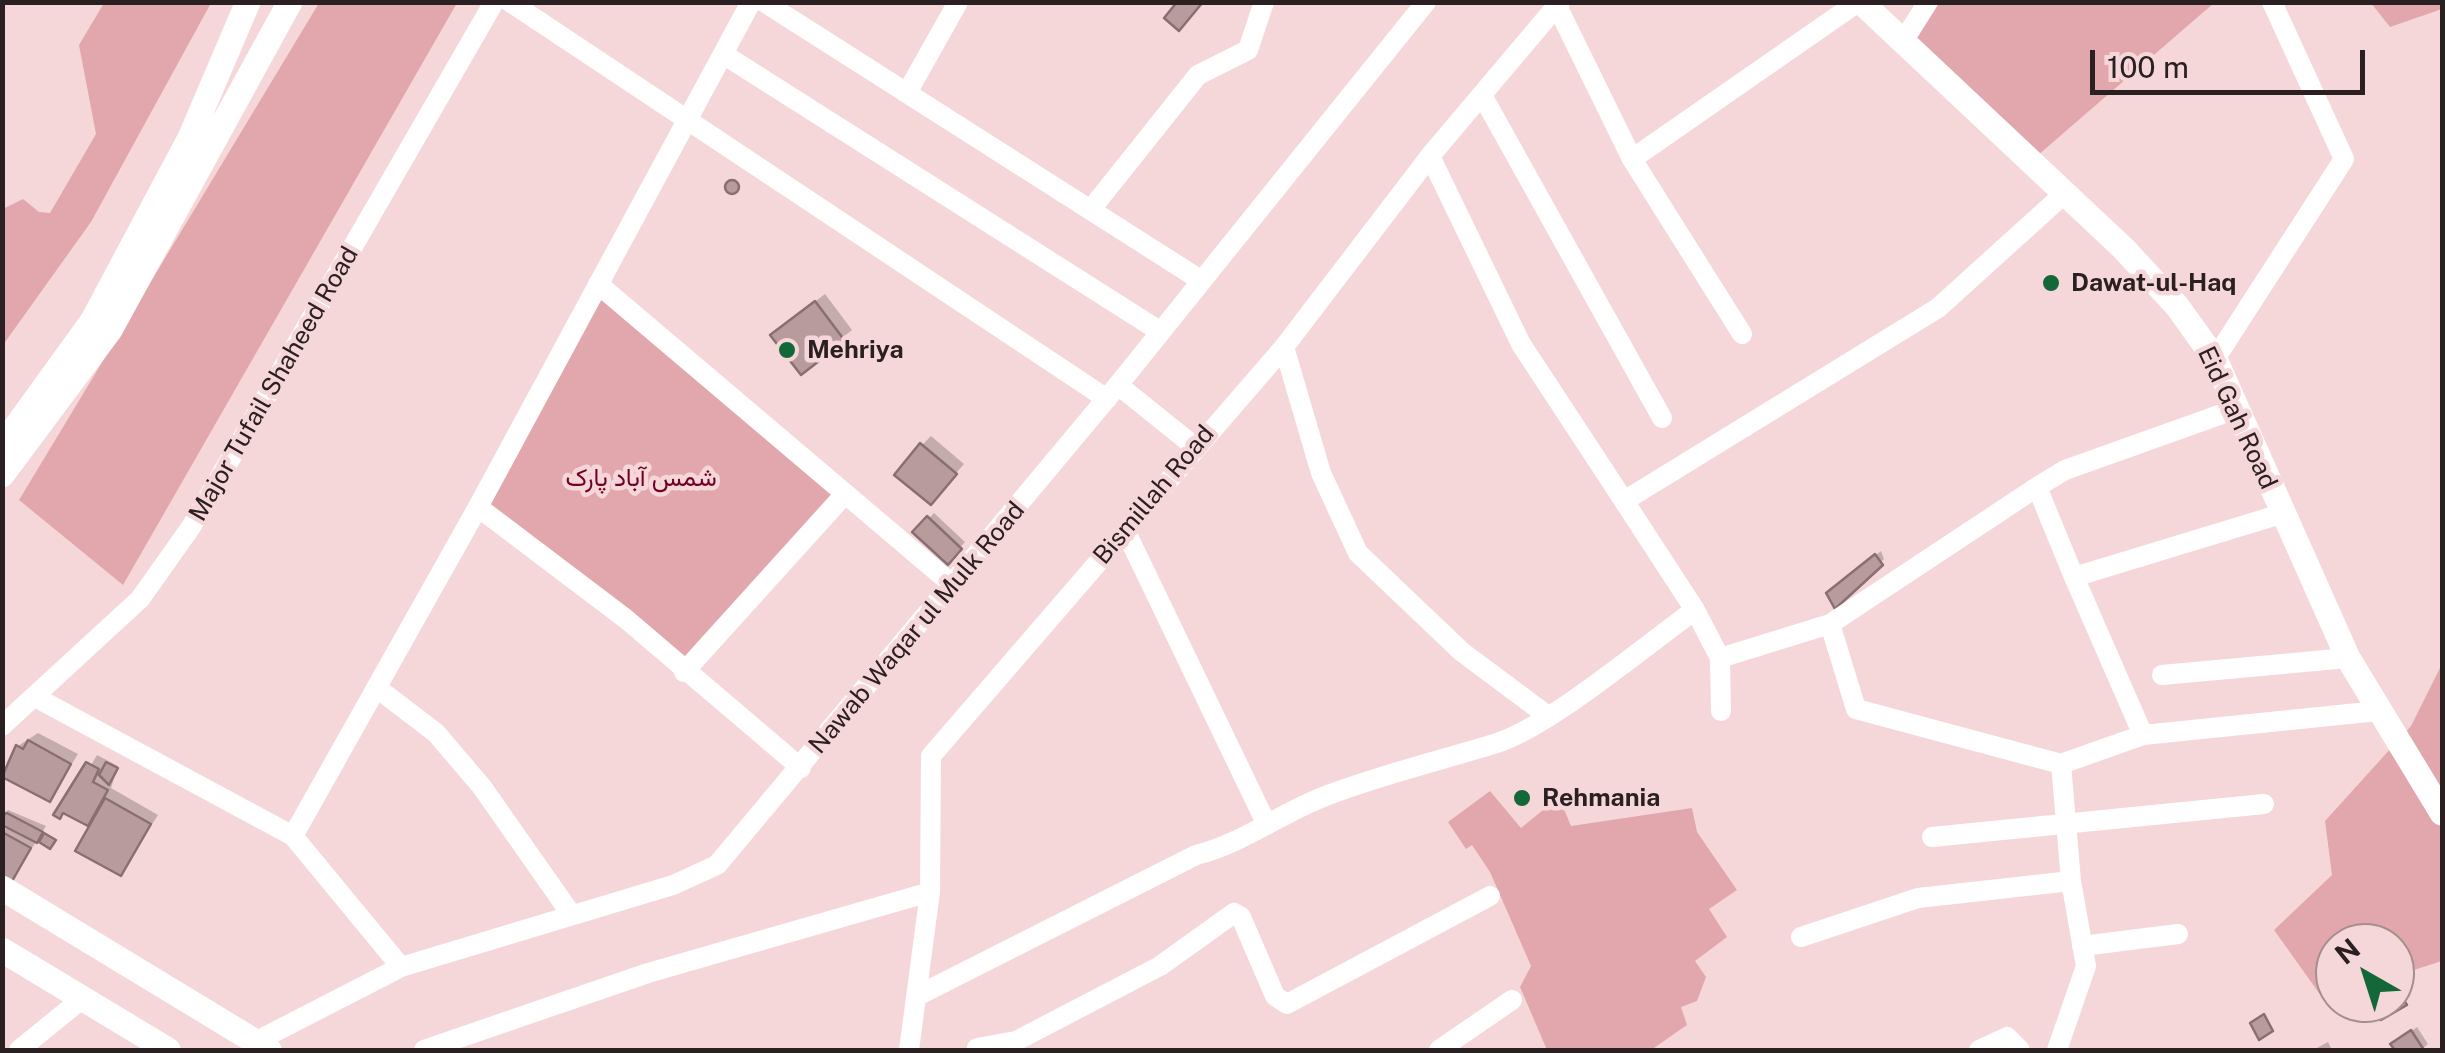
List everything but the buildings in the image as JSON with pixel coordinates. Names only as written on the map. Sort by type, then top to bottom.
[{"type":"main road","points":[[2,446],[102,325],[190,138],[248,2]]},
{"type":"main road","points":[[2,474],[102,325],[290,2]]},
{"type":"main road","name":"Eid Gah Road","points":[[1859,2],[1904,40],[2177,306],[2215,359],[2348,658],[2442,813]]},
{"type":"main road","points":[[2,888],[253,1048]]},
{"type":"main road","points":[[2,904],[253,1048]]},
{"type":"main road","points":[[2,950],[168,1050]]},
{"type":"street","name":"Major Tufail Shaheed Road","points":[[2,726],[140,599],[191,527],[494,2]]},
{"type":"street","points":[[510,2],[686,122],[1194,446]]},
{"type":"street","points":[[293,836],[478,508],[751,2]]},
{"type":"street","points":[[764,2],[1092,208],[1202,282]]},
{"type":"street","points":[[908,92],[958,2]]},
{"type":"street","points":[[1092,208],[1198,75],[1248,50],[1264,2]]},
{"type":"street","name":"Nawab Waqar ul Mulk Road","points":[[253,1048],[401,967],[672,885],[716,865],[1112,392],[1426,2]]},
{"type":"street","points":[[1632,159],[1859,2]]},
{"type":"street","points":[[1904,40],[1928,2]]},
{"type":"street","points":[[2215,359],[2344,158],[2272,2]]},
{"type":"street","points":[[1558,4],[1632,159],[1742,334]]},
{"type":"street","name":"Bismillah Road","points":[[908,1050],[930,892],[931,756],[1194,446],[1284,347],[1430,156],[1558,4]]},
{"type":"street","points":[[723,54],[1160,332]]},
{"type":"street","points":[[1482,95],[1662,418]]},
{"type":"street","points":[[1430,156],[1521,344],[1694,610],[1720,658],[1721,711]]},
{"type":"street","points":[[1624,501],[1938,308],[2064,194]]},
{"type":"street","points":[[598,284],[952,585]]},
{"type":"street","points":[[1284,347],[1321,473],[1358,552],[1462,652],[1548,716]]},
{"type":"street","points":[[1720,658],[1830,624],[2064,470],[2236,409]]},
{"type":"street","points":[[2037,487],[2143,735]]},
{"type":"street","points":[[684,672],[845,494]]},
{"type":"street","points":[[478,508],[626,619],[801,768]]},
{"type":"street","points":[[2074,576],[2281,514]]},
{"type":"street","points":[[1125,530],[1268,825]]},
{"type":"street","points":[[917,996],[1196,855],[1227,847],[1328,795],[1468,748],[1499,742],[1548,716],[1694,610]]},
{"type":"street","points":[[1830,624],[1856,709],[2061,764],[2143,735],[2378,711]]},
{"type":"street","points":[[2162,675],[2348,658]]},
{"type":"street","points":[[377,688],[436,733],[482,787],[571,914]]},
{"type":"street","points":[[35,697],[293,836],[401,967]]},
{"type":"street","points":[[2057,1050],[2086,966],[2071,881],[2061,764]]},
{"type":"street","points":[[1932,837],[2264,804]]},
{"type":"street","points":[[1800,937],[1918,898],[2071,881]]},
{"type":"street","points":[[424,1050],[648,973],[930,892]]},
{"type":"street","points":[[975,1050],[1016,1041],[1160,966],[1234,913],[1241,917],[1275,996],[1288,1004],[1490,896]]},
{"type":"street","points":[[2082,946],[2178,934]]},
{"type":"street","points":[[20,1050],[83,998]]},
{"type":"street","points":[[1439,1050],[1512,1000]]},
{"type":"street","points":[[1979,1050],[2007,1037],[2020,1050]]},
{"type":"green space","points":[[104,3],[211,3],[91,222],[3,345],[3,209],[23,199],[39,212],[50,213],[96,134],[79,45]]},
{"type":"green space","points":[[319,3],[457,3],[123,585],[19,500]]},
{"type":"green space","points":[[1940,3],[2214,3],[2037,156],[1906,37]]},
{"type":"green space","points":[[2371,3],[2442,3],[2442,9],[2390,27]]},
{"type":"green space","name":"شمس آباد پارک","points":[[599,290],[837,495],[684,663],[483,506]]},
{"type":"green space","points":[[2442,664],[2442,961],[2415,970],[2415,923],[2315,923],[2315,987],[2274,930],[2332,875],[2325,821],[2411,726]]},
{"type":"green space","points":[[1490,791],[1521,828],[1559,797],[1571,826],[1692,808],[1697,832],[1737,890],[1709,909],[1727,937],[1695,961],[1706,977],[1697,1001],[1681,1007],[1687,1025],[1651,1050],[1547,1050],[1520,987],[1531,966],[1490,872],[1472,845],[1466,849],[1448,822]]},
{"type":"place","name":"Dawat-ul-Haq","points":[[2051,283]]},
{"type":"place","name":"Mehriya","points":[[787,350]]},
{"type":"place","name":"Rehmania","points":[[1522,798]]}]
